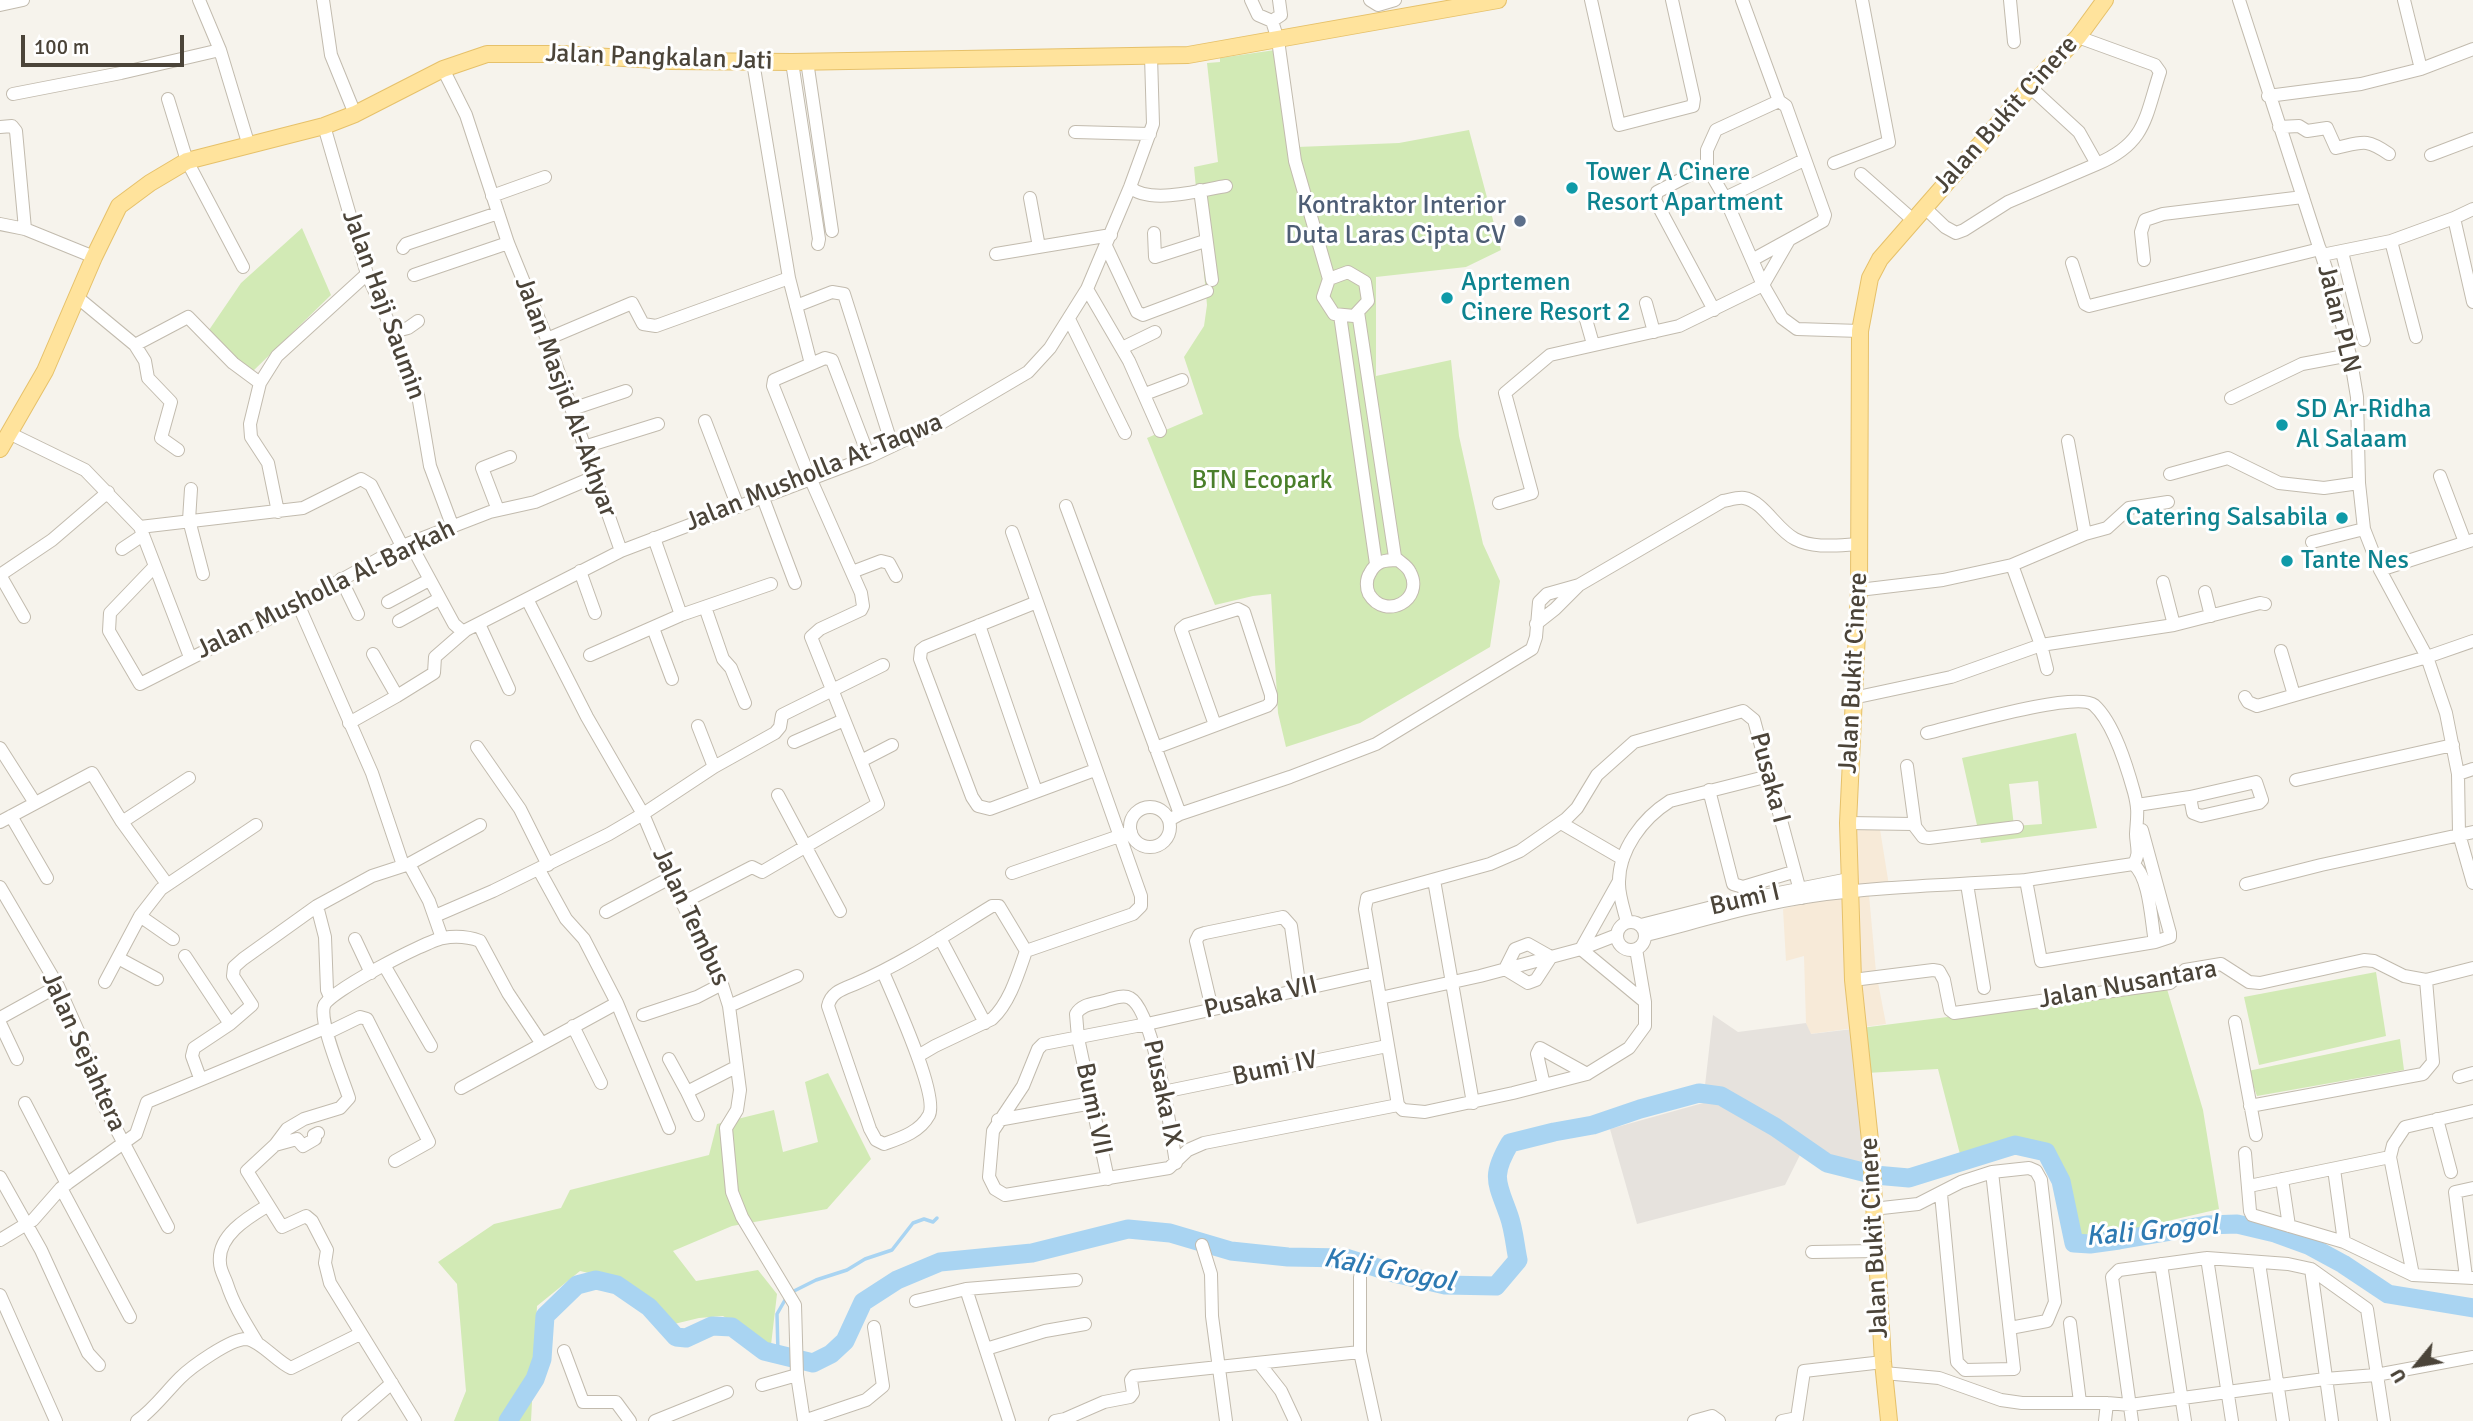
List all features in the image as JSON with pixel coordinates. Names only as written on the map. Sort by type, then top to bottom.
[{"type":"main road","name":"Jalan Pangkalan Jati","points":[[0,449],[45,371],[119,206],[187,161],[324,126],[355,114],[443,69],[487,54],[562,54],[671,61],[753,62],[1188,55],[1499,0]]},
{"type":"main road","name":"Jalan Bukit Cinere","points":[[1889,1421],[1871,1150],[1853,979],[1849,885],[1848,823],[1860,544],[1860,331],[1870,278],[1880,259],[2030,87],[2078,37],[2101,3]]},
{"type":"street","points":[[0,5],[23,0]]},
{"type":"street","points":[[199,0],[220,50],[249,146]]},
{"type":"street","points":[[323,0],[331,55],[355,114]]},
{"type":"street","points":[[1251,0],[1258,15],[1272,21],[1278,40],[1295,161],[1329,279],[1323,298],[1334,314],[1354,316],[1368,301],[1365,282],[1348,271],[1329,279]]},
{"type":"street","points":[[1272,21],[1281,16],[1279,0]]},
{"type":"street","points":[[1370,0],[1378,5],[1395,0]]},
{"type":"street","points":[[1591,0],[1619,125],[1693,106],[1694,99],[1672,0]]},
{"type":"street","points":[[1742,0],[1780,101],[1786,106],[1825,215],[1823,221],[1752,260]]},
{"type":"street","points":[[1834,163],[1889,142],[1862,0]]},
{"type":"street","points":[[2010,0],[2014,42]]},
{"type":"street","name":"Jalan PLN","points":[[2239,0],[2321,252],[2350,355],[2357,397],[2359,483],[2364,529],[2380,570],[2427,657],[2446,713],[2458,774],[2473,883]]},
{"type":"street","points":[[2404,0],[2421,69]]},
{"type":"street","points":[[1924,207],[1945,227],[1956,233],[2008,202],[2122,152],[2140,133],[2160,72],[2155,65],[2078,37]]},
{"type":"street","points":[[2269,96],[2361,84],[2421,69],[2473,49]]},
{"type":"street","points":[[13,94],[220,50]]},
{"type":"street","name":"Jalan Musholla At-Taqwa","points":[[397,696],[434,673],[435,657],[466,630],[580,571],[621,551],[869,457],[943,422],[1017,380],[1037,363],[1069,319],[1087,289],[1108,241],[1150,134],[1154,113],[1151,56]]},
{"type":"street","points":[[753,62],[789,278],[811,364]]},
{"type":"street","points":[[799,62],[832,231]]},
{"type":"street","points":[[799,62],[818,244]]},
{"type":"street","name":"Jalan Masjid Al-Akhyar","points":[[443,69],[466,115],[508,243],[547,339],[621,551]]},
{"type":"street","points":[[2030,87],[2079,132],[2097,164]]},
{"type":"street","points":[[167,99],[187,161],[243,267]]},
{"type":"street","points":[[1780,101],[1716,130],[1707,150],[1707,170],[1725,198],[1763,285],[1782,318],[1797,329],[1860,331]]},
{"type":"street","points":[[0,127],[12,126],[16,131],[25,229]]},
{"type":"street","name":"Jalan Haji Saumin","points":[[324,126],[367,274],[393,332],[406,376],[418,395],[430,466],[452,525]]},
{"type":"street","points":[[2279,127],[2299,126],[2307,131],[2327,128],[2336,149],[2373,142],[2389,154]]},
{"type":"street","points":[[1075,132],[1150,134]]},
{"type":"street","points":[[2431,155],[2473,139]]},
{"type":"street","points":[[1725,198],[1804,160]]},
{"type":"street","points":[[1707,170],[1701,169],[1657,192],[1654,197],[1714,310]]},
{"type":"street","points":[[1861,174],[1913,220]]},
{"type":"street","points":[[492,196],[545,177]]},
{"type":"street","points":[[1130,187],[1137,193],[1164,196],[1226,186]]},
{"type":"street","points":[[996,254],[1108,241],[1137,312],[1143,315],[1210,286],[1200,190]]},
{"type":"street","points":[[2144,260],[2141,232],[2145,220],[2163,214],[2303,197]]},
{"type":"street","points":[[1030,198],[1039,247]]},
{"type":"street","points":[[2072,263],[2085,304],[2089,306],[2321,252],[2342,252],[2391,241],[2473,209]]},
{"type":"street","points":[[403,248],[406,244],[498,213]]},
{"type":"street","points":[[2454,218],[2473,302]]},
{"type":"street","points":[[0,223],[25,229],[94,257]]},
{"type":"street","points":[[1154,233],[1155,257],[1205,241]]},
{"type":"street","points":[[1499,503],[1532,493],[1505,393],[1550,355],[1679,326],[1763,285],[1789,240]]},
{"type":"street","points":[[2391,241],[2416,337]]},
{"type":"street","name":"Jalan Masjid Al-Akhyar","points":[[414,275],[508,243]]},
{"type":"street","points":[[2342,252],[2364,340]]},
{"type":"street","points":[[278,512],[268,463],[251,437],[250,424],[260,383],[276,356],[367,274]]},
{"type":"street","points":[[547,339],[632,303],[643,324],[656,326],[789,278]]},
{"type":"street","points":[[1087,289],[1122,348],[1160,431]]},
{"type":"street","points":[[796,306],[832,292],[844,294],[892,445]]},
{"type":"street","points":[[77,297],[135,345],[145,361],[148,378],[171,402],[161,438],[178,450]]},
{"type":"street","points":[[1646,303],[1654,332]]},
{"type":"street","points":[[1358,312],[1397,561]]},
{"type":"street","points":[[1340,314],[1376,564]]},
{"type":"street","points":[[1585,316],[1593,344]]},
{"type":"street","points":[[135,345],[188,317],[233,363],[260,383]]},
{"type":"street","points":[[1069,319],[1125,433]]},
{"type":"street","points":[[393,332],[408,328],[418,321]]},
{"type":"street","points":[[1122,348],[1154,332]]},
{"type":"street","points":[[2231,398],[2302,364],[2350,355]]},
{"type":"street","points":[[1347,359],[1365,356]]},
{"type":"street","points":[[682,903],[752,867],[762,872],[878,804],[811,637],[820,629],[861,610],[861,593],[773,383],[825,358],[832,360],[869,457]]},
{"type":"street","points":[[1145,394],[1182,380]]},
{"type":"street","points":[[572,409],[626,391]]},
{"type":"street","points":[[705,421],[738,507]]},
{"type":"street","points":[[584,447],[658,424]]},
{"type":"street","points":[[11,434],[85,470],[142,531],[190,657]]},
{"type":"street","points":[[2068,440],[2085,534]]},
{"type":"street","points":[[498,510],[482,468],[510,457]]},
{"type":"street","points":[[2170,474],[2228,458],[2279,482],[2324,488],[2359,483]]},
{"type":"street","points":[[2380,570],[2469,541],[2440,476]]},
{"type":"street","name":"Jalan Musholla Al-Barkah","points":[[155,566],[110,613],[109,631],[140,684],[298,604],[406,545],[452,525],[498,510],[535,502],[594,477]]},
{"type":"street","points":[[122,549],[142,531],[189,520],[303,508],[361,479],[371,485],[457,628],[466,630]]},
{"type":"street","points":[[191,489],[189,520],[203,573]]},
{"type":"street","points":[[24,617],[0,575],[52,540],[108,492]]},
{"type":"street","points":[[763,498],[795,583]]},
{"type":"street","points":[[1012,873],[1125,834],[1141,809],[1158,808],[1175,817],[1376,744],[1532,649],[1536,638],[1539,602],[1547,594],[1579,585],[1723,501],[1743,498],[1756,504],[1786,534],[1796,540],[1815,545],[1860,544]]},
{"type":"street","points":[[1859,590],[1943,580],[2012,565],[2085,534],[2106,528],[2129,508],[2168,502]]},
{"type":"street","points":[[1066,506],[1155,748],[1175,817],[1167,838],[1160,844],[1151,847],[1142,845],[1125,834]]},
{"type":"street","points":[[2312,542],[2364,529]]},
{"type":"street","points":[[1012,532],[1095,771],[1125,834],[1141,906],[1138,912],[1026,951]]},
{"type":"street","points":[[654,538],[681,615]]},
{"type":"street","points":[[1386,560],[1397,561],[1409,568],[1415,582],[1412,595],[1401,605],[1387,608],[1375,602],[1367,590],[1368,576],[1376,564],[1386,560]]},
{"type":"street","points":[[852,572],[881,561],[889,563],[896,576]]},
{"type":"street","points":[[2012,565],[2047,669]]},
{"type":"street","points":[[580,571],[595,613]]},
{"type":"street","points":[[341,579],[358,614]]},
{"type":"street","points":[[388,602],[429,580]]},
{"type":"street","points":[[2163,582],[2174,625]]},
{"type":"street","points":[[590,655],[681,615],[771,584]]},
{"type":"street","points":[[2205,592],[2211,617]]},
{"type":"street","points":[[400,621],[439,599]]},
{"type":"street","name":"Jalan Tembus","points":[[527,599],[587,717],[643,814],[670,878],[722,984],[729,1006],[740,1090],[737,1110],[726,1128],[732,1192],[742,1217],[795,1305],[797,1372],[804,1421]]},
{"type":"street","points":[[1037,603],[925,646],[921,650],[920,659],[972,797],[978,806],[990,809],[1095,771]]},
{"type":"street","points":[[298,604],[372,772],[406,865],[435,916],[442,938]]},
{"type":"street","points":[[1853,698],[1951,677],[2041,645],[2174,625],[2265,604]]},
{"type":"street","points":[[705,607],[723,659],[732,668],[745,703]]},
{"type":"street","points":[[1155,748],[1267,706],[1271,702],[1244,612],[1238,610],[1186,625],[1181,629],[1215,725]]},
{"type":"street","points":[[479,624],[509,689]]},
{"type":"street","points":[[979,625],[1036,791]]},
{"type":"street","points":[[653,628],[672,679]]},
{"type":"street","points":[[2245,697],[2256,706],[2427,657],[2473,641]]},
{"type":"street","points":[[2281,651],[2294,695]]},
{"type":"street","points":[[349,723],[397,696],[373,654]]},
{"type":"street","name":"Jalan Tembus","points":[[643,814],[714,767],[775,733],[780,727],[782,715],[883,665]]},
{"type":"street","points":[[1927,733],[2055,702],[2086,701],[2095,706],[2126,762],[2137,805],[2142,868],[2155,942]]},
{"type":"street","name":"Pusaka I","points":[[1563,821],[1577,808],[1597,775],[1634,742],[1743,711],[1754,720],[1800,893]]},
{"type":"street","points":[[794,742],[844,720]]},
{"type":"street","points":[[698,726],[714,767]]},
{"type":"street","points":[[861,761],[892,745]]},
{"type":"street","points":[[2296,780],[2453,745]]},
{"type":"street","points":[[477,747],[520,809],[566,919],[584,939],[617,1003],[669,1128]]},
{"type":"street","points":[[0,748],[35,803]]},
{"type":"street","points":[[1907,766],[1915,825],[1923,836],[1929,838],[2017,827]]},
{"type":"street","points":[[2458,774],[2473,769]]},
{"type":"street","points":[[47,878],[5,819],[92,773],[122,822],[167,884]]},
{"type":"street","points":[[1581,949],[1619,881],[1624,855],[1644,822],[1658,808],[1670,801],[1769,776]]},
{"type":"street","points":[[122,822],[189,778]]},
{"type":"street","points":[[2137,805],[2190,797],[2256,782],[2262,800],[2259,803],[2201,816],[2193,813],[2190,797]]},
{"type":"street","points":[[1709,790],[1732,883],[1743,887],[1793,872]]},
{"type":"street","points":[[778,795],[840,911]]},
{"type":"street","points":[[435,916],[543,867],[643,814]]},
{"type":"street","points":[[1624,855],[1563,821],[1520,851],[1490,863],[1367,898],[1365,909],[1398,1105],[1404,1110],[1425,1112],[1473,1103],[1587,1074],[1629,1048],[1645,1027],[1645,1002],[1636,949]]},
{"type":"street","points":[[2026,880],[2040,961],[2155,942],[2171,943],[2138,859],[2137,830],[2140,821]]},
{"type":"street","points":[[1848,823],[1915,825]]},
{"type":"street","points":[[105,982],[140,916],[161,889],[256,825]]},
{"type":"street","points":[[201,1078],[192,1056],[194,1048],[230,1024],[252,1005],[233,976],[234,967],[317,906],[372,876],[406,865],[480,825]]},
{"type":"street","points":[[2246,884],[2466,833]]},
{"type":"street","name":"Bumi I","points":[[1643,930],[1773,903],[1800,893],[1849,885],[1967,884],[2142,868]]},
{"type":"street","points":[[606,912],[670,878]]},
{"type":"street","points":[[1434,880],[1473,1103]]},
{"type":"street","points":[[1619,881],[1627,922]]},
{"type":"street","points":[[1967,884],[1984,988]]},
{"type":"street","name":"Jalan Sejahtera","points":[[0,887],[58,986],[78,1031],[103,1104],[168,1227]]},
{"type":"street","points":[[883,972],[918,1056],[931,1104],[930,1112],[912,1133],[884,1144],[876,1140],[870,1129],[828,1006],[829,1000],[835,992],[883,972],[992,905],[999,906],[1026,951]]},
{"type":"street","points":[[317,906],[325,937],[327,990],[330,996]]},
{"type":"street","points":[[140,916],[173,939]]},
{"type":"street","points":[[1212,1009],[1196,941],[1199,935],[1205,933],[1283,917],[1291,926],[1300,990]]},
{"type":"street","points":[[1617,935],[1625,949],[1636,949],[1643,944],[1643,930],[1627,922]]},
{"type":"street","points":[[1380,998],[1581,949],[1617,935],[1622,925],[1627,922]]},
{"type":"street","points":[[415,1421],[330,1283],[325,1262],[327,1250],[312,1221],[306,1216],[282,1227],[247,1171],[295,1124],[340,1108],[349,1098],[326,1031],[324,1005],[330,996],[384,965],[442,938],[471,937],[480,941],[508,993],[542,1044]]},
{"type":"street","points":[[940,938],[985,1023]]},
{"type":"street","points":[[355,939],[371,973]]},
{"type":"street","points":[[1505,969],[1515,949],[1528,944],[1551,957]]},
{"type":"street","points":[[1581,949],[1645,1002]]},
{"type":"street","points":[[918,1056],[985,1023],[999,1013],[1026,951]]},
{"type":"street","points":[[185,956],[230,1024]]},
{"type":"street","points":[[1505,969],[1528,983],[1536,980],[1551,957]]},
{"type":"street","points":[[118,958],[157,979]]},
{"type":"street","name":"Jalan Nusantara","points":[[1853,979],[1940,971],[1950,1010],[1954,1013],[2170,983],[2185,971],[2221,964],[2249,982],[2260,984],[2364,960],[2374,961],[2404,976],[2426,980]]},
{"type":"street","points":[[384,965],[431,1045]]},
{"type":"street","points":[[2250,1106],[2423,1074],[2433,1062],[2426,980],[2473,968]]},
{"type":"street","name":"Pusaka VII","points":[[999,1120],[1023,1086],[1040,1046],[1375,973]]},
{"type":"street","points":[[729,1006],[797,976]]},
{"type":"street","points":[[643,1015],[704,995],[722,984]]},
{"type":"street","points":[[0,1018],[58,986]]},
{"type":"street","points":[[1078,1038],[1076,1014],[1082,1006],[1125,996],[1132,999],[1147,1024]]},
{"type":"street","points":[[461,1087],[617,1003]]},
{"type":"street","points":[[0,1240],[27,1224],[64,1186],[136,1134],[147,1101],[360,1017],[367,1019],[429,1142],[395,1161]]},
{"type":"street","points":[[2235,1023],[2256,1135]]},
{"type":"street","points":[[0,1024],[17,1059]]},
{"type":"street","name":"Pusaka IX","points":[[1147,1024],[1176,1163]]},
{"type":"street","points":[[573,1026],[601,1083]]},
{"type":"street","points":[[909,1035],[935,1046]]},
{"type":"street","name":"Bumi VII","points":[[1078,1038],[1108,1179]]},
{"type":"street","name":"Bumi IV","points":[[1163,1092],[1388,1046]]},
{"type":"street","points":[[1544,1085],[1537,1054],[1540,1048],[1587,1074]]},
{"type":"street","points":[[668,1059],[698,1115]]},
{"type":"street","points":[[687,1092],[736,1067]]},
{"type":"street","points":[[2459,1077],[2473,1073]]},
{"type":"street","points":[[25,1103],[130,1317]]},
{"type":"street","points":[[1092,1103],[999,1120],[993,1131],[989,1177],[995,1189],[1005,1195],[1169,1168],[1181,1155],[1205,1143],[1398,1105]]},
{"type":"street","points":[[2413,1275],[2390,1157],[2393,1145],[2404,1127],[2473,1111]]},
{"type":"street","points":[[2437,1119],[2451,1172]]},
{"type":"street","points":[[275,1144],[297,1139],[303,1146],[315,1139],[314,1135],[318,1133]]},
{"type":"street","points":[[2245,1153],[2250,1213],[2344,1242],[2413,1275],[2469,1278],[2455,1192],[2473,1188]]},
{"type":"street","points":[[2249,1186],[2390,1157]]},
{"type":"street","points":[[1873,1209],[1918,1204],[1961,1182],[1992,1172],[2029,1168],[2036,1171],[2041,1180],[2055,1302],[2047,1321],[2010,1328]]},
{"type":"street","points":[[2333,1169],[2344,1242]]},
{"type":"street","points":[[1941,1194],[1960,1368],[2014,1368],[1992,1172]]},
{"type":"street","points":[[0,1177],[27,1224],[89,1353],[99,1365]]},
{"type":"street","points":[[2282,1179],[2289,1226]]},
{"type":"street","points":[[267,1206],[246,1219],[229,1235],[221,1250],[220,1264],[233,1302],[258,1344],[280,1364],[291,1368],[360,1334]]},
{"type":"street","points":[[1202,1245],[1210,1274],[1212,1316],[1226,1421]]},
{"type":"street","points":[[1812,1252],[1876,1251]]},
{"type":"street","points":[[2207,1258],[2232,1421]]},
{"type":"street","points":[[2133,1421],[2112,1277],[2119,1270],[2207,1258],[2288,1264],[2311,1269],[2367,1309],[2384,1421]]},
{"type":"street","points":[[2259,1263],[2283,1421]]},
{"type":"street","points":[[2161,1264],[2185,1421]]},
{"type":"street","points":[[2311,1269],[2332,1421]]},
{"type":"street","points":[[1360,1276],[1360,1352],[1375,1421]]},
{"type":"street","points":[[916,1301],[966,1289],[1076,1280]]},
{"type":"street","points":[[966,1289],[1009,1421]]},
{"type":"street","points":[[0,1295],[56,1421]]},
{"type":"street","points":[[2070,1323],[2080,1402]]},
{"type":"street","points":[[986,1349],[1045,1331],[1085,1324]]},
{"type":"street","points":[[804,1421],[866,1400],[883,1386],[874,1327]]},
{"type":"street","points":[[137,1421],[155,1416],[182,1376],[227,1345],[246,1339],[258,1344]]},
{"type":"street","points":[[564,1351],[583,1402],[616,1402],[631,1421]]},
{"type":"street","points":[[1055,1421],[1084,1416],[1104,1402],[1130,1397],[1133,1393],[1131,1380],[1134,1376],[1360,1352]]},
{"type":"street","points":[[1782,1421],[1797,1418],[1804,1371],[1884,1367],[1939,1378],[2001,1400],[2022,1403],[2130,1405],[2325,1379],[2376,1375],[2473,1357]]},
{"type":"street","points":[[1259,1363],[1281,1391],[1296,1421]]},
{"type":"street","points":[[762,1385],[797,1372]]},
{"type":"street","points":[[348,1421],[392,1383]]},
{"type":"street","points":[[655,1421],[727,1392]]},
{"type":"street","points":[[2105,1421],[2107,1403]]},
{"type":"street","points":[[1694,1421],[1712,1416],[1719,1421]]},
{"type":"shaded area","points":[[1844,822],[1879,823],[1890,892],[1869,895],[1876,972],[1886,1024],[1810,1034],[1806,1023],[1804,956],[1786,961],[1783,909],[1844,893]]},
{"type":"shaded area","points":[[1713,1015],[1738,1032],[1806,1023],[1811,1034],[1861,1028],[1869,1169],[1842,1171],[1800,1155],[1785,1185],[1637,1224],[1610,1129],[1703,1103]]},
{"type":"green space","name":"BTN Ecopark","points":[[1275,50],[1297,147],[1399,143],[1469,130],[1501,250],[1466,267],[1376,277],[1376,376],[1451,360],[1459,436],[1483,544],[1500,581],[1490,647],[1360,723],[1286,747],[1278,713],[1271,594],[1215,605],[1147,438],[1203,414],[1184,357],[1204,326],[1207,305],[1194,167],[1218,162],[1207,63],[1220,62],[1220,58]]},
{"type":"green space","points":[[302,228],[331,295],[251,373],[209,330],[241,283]]},
{"type":"green space","points":[[2076,733],[2097,828],[1981,843],[1962,758]],"holes":[[[2038,781],[2042,824],[2014,826],[2009,784]]]},
{"type":"green space","points":[[2376,972],[2386,1036],[2259,1065],[2244,997]]},
{"type":"green space","points":[[2167,989],[2203,1110],[2219,1209],[2074,1243],[2061,1181],[2046,1152],[2015,1146],[1962,1162],[1938,1069],[1866,1073],[1861,1028]]},
{"type":"green space","points":[[2400,1039],[2404,1070],[2257,1096],[2248,1071]]},
{"type":"green space","points":[[828,1073],[871,1159],[827,1209],[732,1226],[673,1251],[696,1281],[758,1270],[777,1294],[771,1345],[723,1316],[670,1325],[611,1278],[580,1271],[537,1306],[531,1421],[454,1421],[466,1391],[457,1284],[438,1262],[494,1224],[561,1208],[570,1190],[709,1155],[717,1124],[774,1110],[783,1152],[818,1142],[805,1082]]},
{"type":"waterway","name":"Kali Grogol","points":[[508,1421],[535,1379],[542,1359],[545,1316],[577,1285],[596,1280],[617,1285],[649,1307],[676,1337],[686,1338],[712,1326],[732,1327],[764,1351],[813,1363],[831,1354],[845,1341],[863,1302],[897,1280],[940,1262],[1032,1253],[1128,1229],[1170,1233],[1231,1251],[1288,1257],[1346,1258],[1445,1285],[1496,1286],[1518,1260],[1511,1221],[1498,1180],[1500,1164],[1510,1143],[1593,1125],[1699,1093],[1721,1096],[1775,1127],[1827,1163],[1875,1175],[1909,1178],[2015,1145],[2046,1152],[2061,1181],[2074,1243],[2090,1244],[2207,1225],[2237,1224],[2275,1233],[2308,1245],[2388,1294],[2473,1308]]},
{"type":"waterway","points":[[792,1292],[816,1280],[847,1270],[865,1259],[892,1250],[913,1223],[924,1219],[933,1222],[937,1218]]},
{"type":"waterway","points":[[778,1354],[777,1314],[785,1300]]},
{"type":"place","name":"Tower A Cinere Resort Apartment","points":[[1572,188]]},
{"type":"place","name":"Kontraktor Interior Duta Laras Cipta CV","points":[[1520,221]]},
{"type":"place","name":"Aprtemen Cinere Resort 2","points":[[1447,298]]},
{"type":"place","name":"SD Ar-Ridha Al Salaam","points":[[2282,425]]},
{"type":"place","name":"Catering Salsabila","points":[[2342,518]]},
{"type":"place","name":"Tante Nes","points":[[2287,561]]}]
